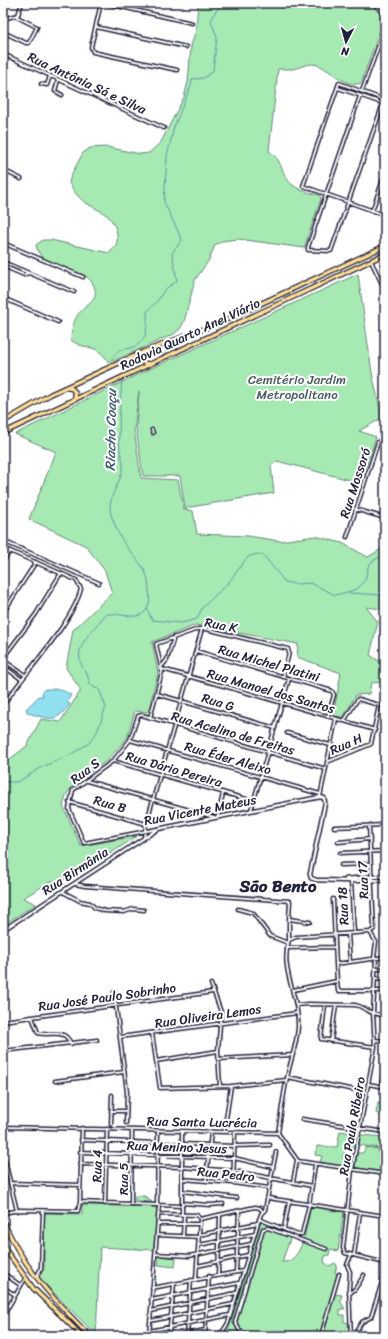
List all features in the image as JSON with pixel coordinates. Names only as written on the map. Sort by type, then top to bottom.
[{"type":"highway","name":"Rodovia Quarto Anel Viário","points":[[3,422],[51,394],[126,359],[218,324],[385,246]]},
{"type":"highway","name":"Rodovia Quarto Anel Viário","points":[[3,433],[385,254]]},
{"type":"highway","points":[[143,352],[141,357],[142,362],[149,364]]},
{"type":"highway","points":[[65,388],[71,388],[74,391],[75,396],[73,400]]},
{"type":"highway","points":[[3,1220],[9,1235],[36,1278],[53,1300],[90,1336]]},
{"type":"highway","points":[[3,1233],[9,1235]]},
{"type":"highway","points":[[3,1246],[25,1279],[82,1336]]},
{"type":"street","points":[[17,17],[22,3]]},
{"type":"street","points":[[177,70],[94,52],[91,47],[103,3],[192,23]]},
{"type":"street","points":[[374,3],[385,15]]},
{"type":"street","points":[[378,3],[385,11]]},
{"type":"street","points":[[3,19],[17,17],[37,27],[29,43],[3,32]]},
{"type":"street","points":[[96,27],[186,47]]},
{"type":"street","points":[[362,92],[385,28]]},
{"type":"street","name":"Rua Antônia Sá e Silva","points":[[3,54],[164,128]]},
{"type":"street","points":[[40,84],[47,86],[50,76]]},
{"type":"street","points":[[58,80],[55,92],[62,95]]},
{"type":"street","points":[[360,96],[326,194],[308,250],[331,252],[348,203],[384,104],[385,99],[339,84],[303,186],[326,194],[348,203],[385,215]]},
{"type":"street","points":[[338,88],[384,104]]},
{"type":"street","points":[[3,170],[21,179]]},
{"type":"street","points":[[372,211],[385,174]]},
{"type":"street","points":[[3,243],[83,277]]},
{"type":"street","points":[[371,260],[385,290]]},
{"type":"street","points":[[3,262],[74,292]]},
{"type":"street","points":[[3,272],[6,264]]},
{"type":"street","points":[[4,266],[24,275],[28,273]]},
{"type":"street","points":[[3,298],[58,322]]},
{"type":"street","name":"Rua Mossoró","points":[[347,537],[378,442],[385,437]]},
{"type":"street","points":[[355,509],[385,518]]},
{"type":"street","points":[[3,541],[99,583]]},
{"type":"street","points":[[3,548],[76,580],[80,584],[79,595],[70,611],[40,657],[21,679],[3,705]]},
{"type":"street","points":[[3,562],[10,551]]},
{"type":"street","points":[[3,613],[36,562]]},
{"type":"street","points":[[25,675],[3,659],[36,614],[61,573]]},
{"type":"street","points":[[144,838],[146,824],[202,629]]},
{"type":"street","name":"Rua K","points":[[161,668],[156,646],[157,643],[202,629],[287,649],[289,653],[283,677]]},
{"type":"street","points":[[150,718],[157,694],[161,668],[167,660],[174,637]]},
{"type":"street","name":"Rua Michel Platini","points":[[196,651],[332,691],[334,695],[328,716]]},
{"type":"street","points":[[3,666],[21,679]]},
{"type":"street","name":"Rua Manoel dos Santos","points":[[161,668],[375,730]]},
{"type":"street","points":[[251,810],[289,679]]},
{"type":"street","name":"Rua G","points":[[157,694],[274,728]]},
{"type":"street","points":[[344,721],[358,698],[380,706],[375,730]]},
{"type":"street","name":"Rua Acelino de Freitas","points":[[137,719],[140,715],[326,769]]},
{"type":"street","name":"Rua S","points":[[84,843],[70,812],[69,802],[73,790],[113,761],[130,740],[137,719]]},
{"type":"street","points":[[336,719],[320,794],[320,797],[324,798],[325,803],[311,876],[316,880],[385,880]]},
{"type":"street","name":"Rua H","points":[[327,762],[372,742],[375,730]]},
{"type":"street","points":[[288,733],[354,751]]},
{"type":"street","name":"Rua Éder Aleixo","points":[[130,740],[320,794]]},
{"type":"street","name":"Rua Dário Pereira","points":[[113,761],[253,801]]},
{"type":"street","points":[[87,781],[214,818]]},
{"type":"street","points":[[218,817],[223,793]]},
{"type":"street","name":"Rua Vicente Mateus","points":[[84,843],[320,797]]},
{"type":"street","name":"Rua B","points":[[69,802],[146,824]]},
{"type":"street","points":[[334,828],[385,825]]},
{"type":"street","name":"Rua 17","points":[[369,826],[374,928],[370,932]]},
{"type":"street","name":"Rua Birmânia","points":[[3,930],[63,892],[158,828]]},
{"type":"street","points":[[338,842],[370,839]]},
{"type":"street","points":[[340,853],[385,851]]},
{"type":"street","points":[[341,865],[371,864]]},
{"type":"street","points":[[371,879],[385,876]]},
{"type":"street","name":"Rua 18","points":[[351,880],[354,933]]},
{"type":"street","points":[[75,884],[91,887],[290,901],[289,941],[287,948],[288,976],[296,1005],[298,1028],[287,1078],[278,1133],[296,1160],[315,1165],[385,1174]]},
{"type":"street","points":[[63,892],[80,901],[90,903],[95,908],[105,911],[124,912],[132,909],[144,910]]},
{"type":"street","points":[[333,899],[338,990],[385,991]]},
{"type":"street","points":[[238,909],[252,913],[270,936],[282,942],[289,941],[296,937],[334,936],[370,932]]},
{"type":"street","points":[[289,919],[310,922]]},
{"type":"street","name":"Rua Paulo Ribeiro","points":[[353,1255],[345,1253],[343,1248],[352,1170],[375,1047],[373,1013],[376,942],[370,932]]},
{"type":"street","points":[[348,934],[350,962]]},
{"type":"street","points":[[287,948],[335,947]]},
{"type":"street","points":[[336,964],[385,957]]},
{"type":"street","points":[[375,969],[385,969]]},
{"type":"street","points":[[375,978],[385,979]]},
{"type":"street","points":[[292,990],[337,981]]},
{"type":"street","points":[[211,984],[221,1012],[218,1051],[220,1086]]},
{"type":"street","points":[[114,992],[127,1094],[126,1123]]},
{"type":"street","name":"Rua José Paulo Sobrinho","points":[[3,1021],[213,992]]},
{"type":"street","points":[[296,1005],[360,1006],[364,1011],[385,1016]]},
{"type":"street","points":[[326,1005],[321,1039],[375,1047]]},
{"type":"street","points":[[330,1041],[336,1005]]},
{"type":"street","name":"Rua Oliveira Lemos","points":[[120,1037],[297,1013]]},
{"type":"street","points":[[32,1017],[38,1033],[63,1034],[67,1037],[71,1044]]},
{"type":"street","points":[[152,1033],[160,1088],[231,1086],[287,1078],[366,1092]]},
{"type":"street","points":[[3,1051],[97,1040]]},
{"type":"street","points":[[375,1040],[385,1042]]},
{"type":"street","points":[[156,1061],[218,1051]]},
{"type":"street","points":[[218,1059],[293,1055]]},
{"type":"street","points":[[381,1086],[385,1062]]},
{"type":"street","points":[[55,1081],[124,1072]]},
{"type":"street","points":[[368,1084],[385,1087]]},
{"type":"street","points":[[224,1132],[231,1086]]},
{"type":"street","points":[[111,1125],[112,1095]]},
{"type":"street","points":[[111,1110],[126,1111]]},
{"type":"street","points":[[302,1119],[385,1132]]},
{"type":"street","name":"Rua Santa Lucrécia","points":[[3,1127],[278,1133]]},
{"type":"street","points":[[3,1213],[17,1211],[75,1212],[78,1210],[80,1202],[80,1152],[82,1128]]},
{"type":"street","name":"Rua 4","points":[[105,1204],[107,1129]]},
{"type":"street","name":"Rua 5","points":[[131,1204],[132,1130]]},
{"type":"street","points":[[149,1336],[159,1214],[158,1131]]},
{"type":"street","points":[[182,1131],[181,1167],[184,1224],[183,1236]]},
{"type":"street","points":[[206,1180],[211,1132]]},
{"type":"street","points":[[233,1183],[235,1132]]},
{"type":"street","points":[[81,1140],[234,1146],[270,1145]]},
{"type":"street","points":[[3,1152],[17,1211]]},
{"type":"street","name":"Rua Menino Jesus","points":[[80,1152],[234,1158],[273,1167]]},
{"type":"street","points":[[215,1336],[226,1329],[251,1244],[267,1198],[276,1152]]},
{"type":"street","points":[[292,1182],[296,1160]]},
{"type":"street","points":[[80,1164],[207,1168],[271,1177],[312,1186]]},
{"type":"street","points":[[259,1219],[284,1228],[295,1234],[299,1235],[302,1233],[309,1205],[315,1165]]},
{"type":"street","name":"Rua Pedro","points":[[182,1179],[206,1180],[269,1188]]},
{"type":"street","points":[[10,1183],[80,1185]]},
{"type":"street","points":[[182,1191],[237,1198]]},
{"type":"street","points":[[267,1198],[385,1216]]},
{"type":"street","points":[[80,1202],[158,1205],[223,1204]]},
{"type":"street","points":[[284,1228],[290,1202]]},
{"type":"street","points":[[200,1219],[258,1207],[262,1213]]},
{"type":"street","points":[[236,1271],[239,1210]]},
{"type":"street","points":[[36,1278],[41,1268],[43,1211]]},
{"type":"street","points":[[352,1336],[349,1294],[350,1272],[348,1265],[353,1255],[360,1213]]},
{"type":"street","points":[[159,1214],[199,1216],[200,1219]]},
{"type":"street","points":[[218,1274],[220,1215]]},
{"type":"street","points":[[196,1279],[200,1219]]},
{"type":"street","points":[[157,1235],[199,1236],[220,1230],[258,1223]]},
{"type":"street","points":[[158,1224],[200,1224]]},
{"type":"street","points":[[252,1336],[240,1331],[236,1322],[262,1230],[268,1228],[326,1249]]},
{"type":"street","points":[[199,1245],[255,1234]]},
{"type":"street","points":[[156,1254],[189,1256],[251,1244]]},
{"type":"street","points":[[197,1266],[248,1255]]},
{"type":"street","points":[[353,1255],[385,1263]]},
{"type":"street","points":[[152,1288],[218,1274],[243,1271]]},
{"type":"street","points":[[3,1273],[20,1286]]},
{"type":"street","points":[[352,1336],[362,1322],[371,1317],[385,1273]]},
{"type":"street","points":[[321,1336],[339,1274]]},
{"type":"street","points":[[349,1294],[355,1289],[364,1275]]},
{"type":"street","points":[[205,1336],[209,1276]]},
{"type":"street","points":[[3,1316],[25,1279]]},
{"type":"street","points":[[187,1335],[191,1280]]},
{"type":"street","points":[[152,1300],[239,1283]]},
{"type":"street","points":[[169,1336],[174,1284]]},
{"type":"street","points":[[3,1287],[15,1295]]},
{"type":"street","points":[[151,1311],[236,1293]]},
{"type":"street","points":[[150,1321],[233,1304]]},
{"type":"street","points":[[149,1331],[230,1315]]},
{"type":"street","points":[[176,1336],[187,1335],[205,1330]]},
{"type":"green space","points":[[198,3],[371,3],[384,19],[361,83],[351,84],[340,79],[324,68],[313,64],[293,69],[278,69],[269,151],[278,161],[292,185],[306,192],[320,195],[321,199],[304,248],[238,239],[222,241],[215,245],[209,260],[195,280],[184,322],[180,329],[174,334],[109,363],[100,352],[95,349],[76,344],[71,340],[72,328],[77,316],[95,296],[94,286],[89,279],[82,274],[46,261],[40,254],[36,245],[43,240],[51,240],[109,253],[115,247],[117,242],[117,234],[115,226],[101,211],[83,201],[69,183],[71,175],[83,153],[90,148],[107,147],[140,154],[149,153],[161,142],[184,97],[188,82],[191,46],[196,30]]},
{"type":"green space","name":"Cemitério Jardim Metropolitano","points":[[358,274],[372,373],[382,418],[359,431],[376,437],[361,483],[277,461],[271,466],[274,493],[185,508],[180,476],[143,476],[136,428],[139,391],[134,429],[141,478],[178,480],[184,509],[193,511],[197,534],[248,536],[280,541],[315,536],[342,543],[368,557],[385,547],[385,607],[382,609],[366,607],[378,622],[370,655],[385,665],[385,682],[371,683],[369,694],[356,695],[343,717],[333,716],[341,673],[297,657],[298,644],[196,625],[152,642],[158,673],[148,712],[135,711],[127,738],[108,760],[75,783],[66,795],[63,806],[81,846],[137,836],[73,878],[50,882],[23,898],[36,904],[3,925],[3,762],[6,762],[27,746],[41,719],[60,722],[80,692],[80,689],[66,668],[73,630],[112,593],[105,571],[86,546],[29,519],[56,452],[15,434],[141,373]]},
{"type":"green space","points":[[378,1103],[385,1104],[385,1115],[376,1113]]},
{"type":"green space","points":[[340,1131],[357,1134],[353,1150],[346,1149],[343,1158],[351,1163],[351,1169],[320,1162],[322,1156],[315,1155],[317,1146],[337,1147]]},
{"type":"green space","points":[[360,1135],[385,1137],[385,1149],[359,1145]]},
{"type":"green space","points":[[366,1147],[378,1149],[379,1158],[385,1159],[385,1172],[355,1168],[357,1153],[363,1153]]},
{"type":"green space","points":[[135,1196],[145,1196],[145,1198],[146,1197],[152,1202],[135,1201]]},
{"type":"green space","points":[[82,1205],[157,1207],[154,1250],[100,1247],[96,1335],[38,1277],[44,1270],[44,1213],[82,1214]]},
{"type":"green space","points":[[311,1207],[344,1212],[338,1251],[330,1249],[329,1255],[325,1256],[324,1262],[329,1266],[335,1263],[337,1265],[335,1273],[340,1275],[335,1294],[342,1295],[340,1301],[345,1309],[340,1309],[340,1315],[344,1315],[344,1322],[349,1323],[351,1336],[221,1336],[229,1328],[261,1221],[292,1233],[282,1262],[289,1261],[295,1256],[303,1241]]},
{"type":"green space","points":[[159,1256],[176,1258],[175,1267],[158,1265]]},
{"type":"water","points":[[45,689],[60,689],[71,695],[67,702],[70,704],[61,715],[47,718],[28,713],[26,709],[39,696],[43,696],[42,693]]},
{"type":"waterway","name":"Riacho Coaçu","points":[[111,360],[119,350],[128,349],[140,343],[147,327],[147,312],[159,299],[164,290],[177,281],[172,253],[182,240],[164,202],[167,156],[174,127],[191,86],[192,79],[204,78],[213,71],[217,37],[211,21],[215,12],[220,7],[219,3]]},
{"type":"waterway","name":"Riacho Coaçu","points":[[3,782],[18,782],[42,767],[70,755],[89,743],[97,732],[106,707],[99,689],[90,684],[87,674],[81,664],[81,648],[88,636],[105,615],[115,614],[138,616],[147,609],[149,604],[150,598],[145,571],[124,543],[112,518],[110,508],[123,465],[120,452],[119,433],[122,380]]},
{"type":"waterway","points":[[147,609],[152,620],[182,623],[197,619],[202,608],[229,582],[246,559],[250,556],[258,554],[264,556],[285,582],[295,584],[311,583],[335,595],[358,588],[365,580],[369,564],[385,553]]},
{"type":"waterway","points":[[348,593],[385,595]]},
{"type":"district","name":"São Bento","points":[[278,886]]}]
